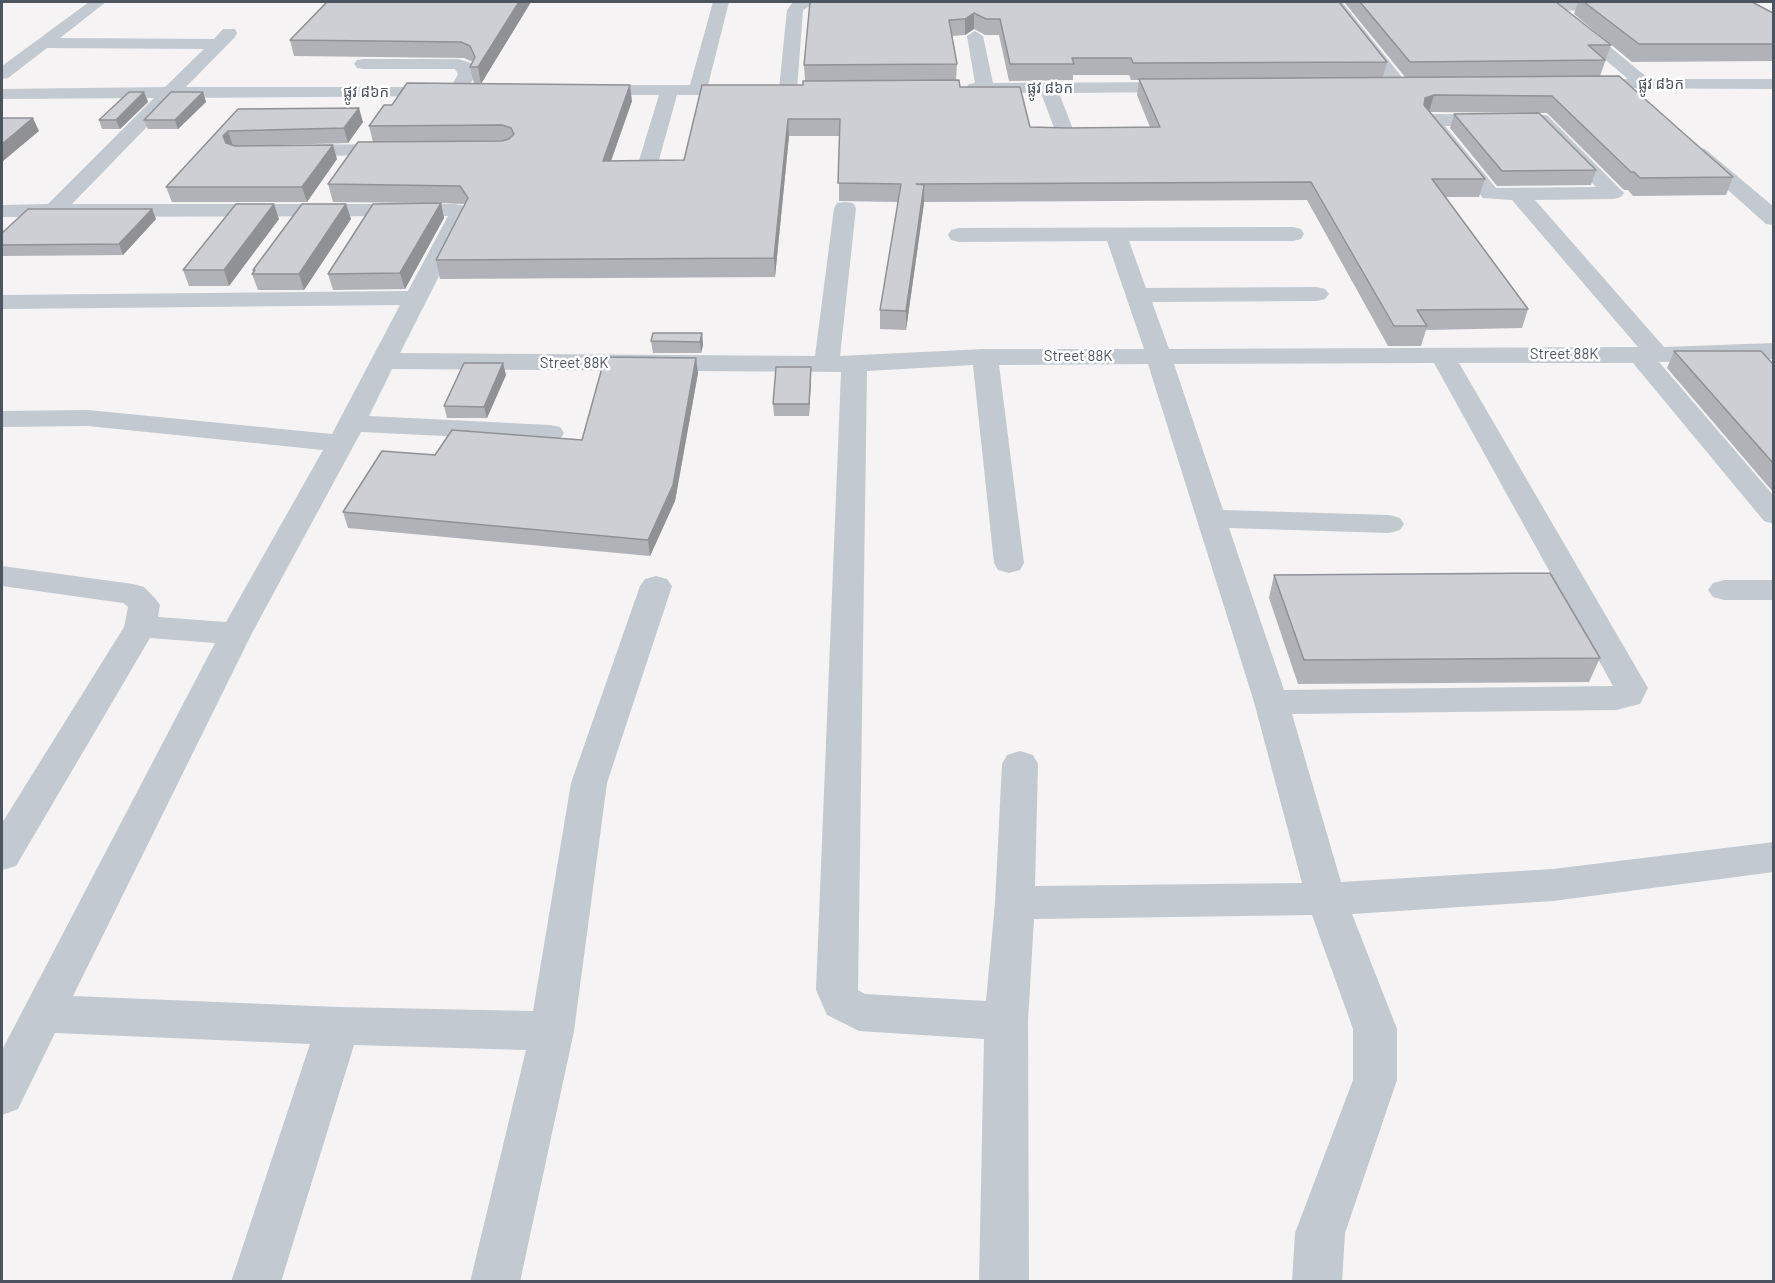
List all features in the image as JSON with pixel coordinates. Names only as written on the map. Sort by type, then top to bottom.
[{"type":"street","points":[[2,74],[99,2]]},
{"type":"street","points":[[698,90],[721,2]]},
{"type":"street","points":[[788,89],[795,10],[800,3],[809,2]]},
{"type":"street","points":[[1333,2],[1399,85]]},
{"type":"street","points":[[1636,7],[1553,8],[1623,76],[1642,105]]},
{"type":"street","points":[[975,36],[986,88]]},
{"type":"street","points":[[42,43],[224,38],[54,211]]},
{"type":"street","points":[[363,64],[458,64],[465,67],[467,74],[458,91]]},
{"type":"street","points":[[1623,76],[1773,68]]},
{"type":"street","name":"ផ្លូវ ៨៦ក","points":[[1571,84],[1623,76],[1645,84],[1773,84]]},
{"type":"street","points":[[1375,86],[1421,85]]},
{"type":"street","name":"ផ្លូវ ៨៦ក","points":[[962,88],[1200,87]]},
{"type":"street","points":[[1048,88],[1066,138]]},
{"type":"street","points":[[564,90],[811,89]]},
{"type":"street","points":[[646,167],[670,90]]},
{"type":"street","points":[[385,108],[397,91]]},
{"type":"street","name":"ផ្លូវ ៨៦ក","points":[[6,97],[170,93],[482,91]]},
{"type":"street","points":[[1479,102],[1493,119]]},
{"type":"street","points":[[1493,119],[1542,120],[1614,193],[1490,194],[1430,121],[1493,119]]},
{"type":"street","points":[[343,168],[367,134]]},
{"type":"street","points":[[1684,141],[1773,219]]},
{"type":"street","points":[[275,152],[413,150]]},
{"type":"street","points":[[1519,195],[1773,515]]},
{"type":"street","points":[[845,208],[837,288],[840,364],[837,990],[842,1002],[859,1012],[1006,1021]]},
{"type":"street","points":[[2,211],[306,210],[364,220],[454,210],[459,215],[346,433],[236,633],[2,1094]]},
{"type":"street","points":[[1115,234],[1158,356],[1271,702],[1326,899],[1375,1029],[1375,1080],[1320,1233],[1317,1281]]},
{"type":"street","points":[[959,235],[1293,234]]},
{"type":"street","points":[[2,302],[241,290],[319,289],[414,298]]},
{"type":"street","points":[[1137,295],[1317,294]]},
{"type":"street","name":"Street 88K","points":[[383,362],[840,364],[985,357],[1648,355],[1773,351]]},
{"type":"street","points":[[1271,702],[1616,698],[1628,695],[1631,688],[1441,354]]},
{"type":"street","points":[[985,357],[1009,563]]},
{"type":"street","points":[[2,419],[88,418],[346,433],[550,433]]},
{"type":"street","points":[[1210,518],[1389,524]]},
{"type":"street","points":[[2,576],[133,594],[144,605],[141,627],[2,855]]},
{"type":"street","points":[[495,1281],[552,1031],[589,783],[656,586]]},
{"type":"street","points":[[1724,591],[1773,590]]},
{"type":"street","points":[[141,627],[236,633]]},
{"type":"street","points":[[1004,1281],[1006,1021],[1015,903],[1020,764]]},
{"type":"street","points":[[1015,903],[1326,899],[1553,885],[1773,857]]},
{"type":"street","points":[[43,1014],[338,1026],[552,1031]]},
{"type":"street","points":[[256,1281],[338,1026]]},
{"type":"building","points":[[327,2],[519,2],[478,67],[470,67],[475,57],[470,46],[461,42],[290,40]]},
{"type":"building","points":[[810,2],[1339,2],[1387,62],[1133,63],[1131,58],[1072,58],[1074,64],[1010,64],[1000,19],[986,19],[974,13],[965,19],[949,20],[957,64],[804,65]]},
{"type":"building","points":[[1360,2],[1556,2],[1611,45],[1588,45],[1605,60],[1410,62]]},
{"type":"building","points":[[1584,2],[1752,2],[1773,13],[1773,44],[1639,44]]},
{"type":"building","points":[[1619,76],[1733,177],[1640,178],[1552,96],[1434,95],[1425,98],[1424,105],[1485,179],[1432,179],[1528,309],[1417,310],[1427,326],[1394,326],[1311,182],[916,184],[924,185],[906,311],[880,310],[901,184],[838,183],[840,119],[788,119],[774,258],[436,260],[468,198],[460,186],[328,184],[358,142],[502,141],[514,134],[511,128],[502,125],[369,126],[384,105],[392,105],[407,83],[630,85],[603,161],[684,160],[702,85],[803,85],[803,81],[959,80],[960,87],[1020,87],[1030,127],[1068,128],[1160,127],[1139,79]]},
{"type":"building","points":[[129,92],[144,92],[116,120],[99,120]]},
{"type":"building","points":[[171,92],[203,92],[175,120],[144,120]]},
{"type":"building","points":[[359,108],[344,128],[228,131],[223,136],[226,143],[235,146],[333,145],[302,187],[166,187],[238,109]]},
{"type":"building","points":[[1539,113],[1596,170],[1502,171],[1454,114]]},
{"type":"building","points":[[2,118],[33,118],[2,144]]},
{"type":"building","points":[[441,203],[400,273],[328,274],[373,204]]},
{"type":"building","points":[[236,204],[274,204],[224,270],[183,270]]},
{"type":"building","points":[[302,204],[346,204],[299,274],[252,274],[255,270],[253,270]]},
{"type":"building","points":[[28,209],[152,209],[119,244],[2,245],[2,233]]},
{"type":"building","points":[[653,333],[702,333],[700,342],[651,341]]},
{"type":"building","points":[[1674,351],[1761,351],[1773,364],[1773,463]]},
{"type":"building","points":[[605,357],[696,358],[673,485],[648,540],[343,512],[382,451],[435,455],[452,430],[582,440]]},
{"type":"building","points":[[464,363],[503,363],[484,407],[444,406]]},
{"type":"building","points":[[776,367],[811,367],[809,404],[773,404]]},
{"type":"building","points":[[1550,573],[1600,658],[1304,660],[1274,575]]}]
